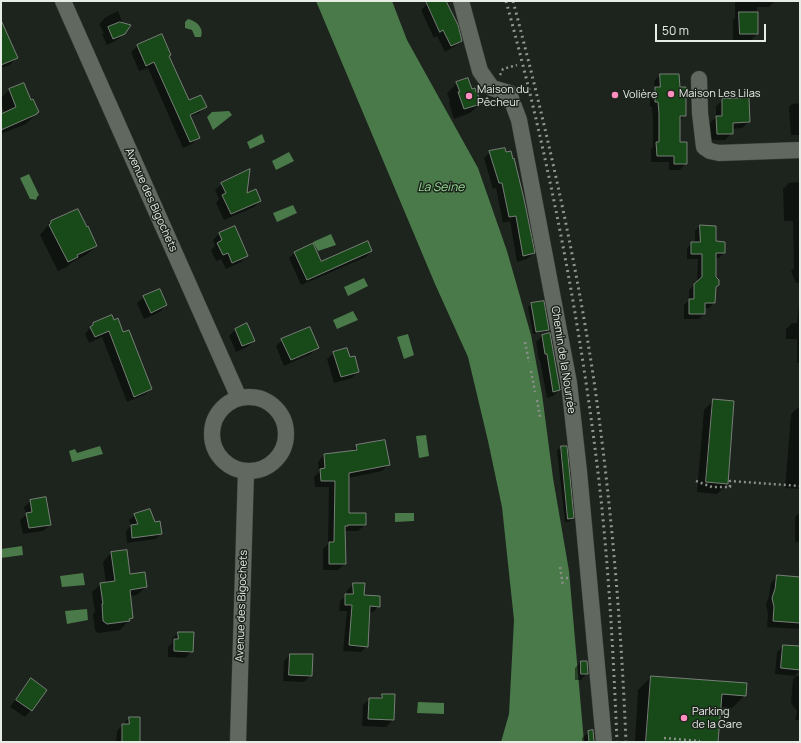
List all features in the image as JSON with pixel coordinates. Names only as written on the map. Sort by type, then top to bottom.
[{"type":"street","name":"Avenue des Bigochets","points":[[63,1],[239,398]]},
{"type":"street","name":"Chemin de la Nourrée","points":[[461,1],[480,71],[492,88],[509,93],[519,120],[535,199],[569,383],[579,472],[604,742]]},
{"type":"street","points":[[699,79],[700,113],[704,147],[710,151],[719,153],[800,150]]},
{"type":"street","points":[[239,398],[257,398],[272,405],[280,414],[285,425],[286,436],[284,448],[278,458],[269,466],[258,470],[246,471],[234,468],[223,460],[216,450],[213,437],[214,425],[219,413],[228,404],[239,398]]},
{"type":"street","name":"Avenue des Bigochets","points":[[238,742],[246,471]]},
{"type":"path","points":[[503,69],[517,65]]},
{"type":"path","points":[[525,342],[529,362]]},
{"type":"path","points":[[531,371],[535,392]]},
{"type":"path","points":[[537,400],[540,417]]},
{"type":"path","points":[[696,481],[712,488],[730,487],[730,481],[800,486]]},
{"type":"path","points":[[560,567],[563,586]]},
{"type":"path","points":[[562,578],[569,578]]},
{"type":"path","points":[[664,738],[700,741]]},
{"type":"water","name":"La Seine","points":[[316,1],[392,1],[407,40],[478,168],[507,251],[531,335],[542,394],[553,478],[569,571],[584,742],[501,742],[509,714],[514,620],[502,507],[468,357],[435,284]]},
{"type":"water","points":[[188,19],[199,25],[202,31],[201,37],[195,37],[192,30],[185,28],[185,22]]},
{"type":"water","points":[[229,111],[232,115],[213,130],[207,117],[212,112]]},
{"type":"water","points":[[262,134],[265,142],[250,149],[247,142]]},
{"type":"water","points":[[289,152],[294,161],[276,170],[272,161]]},
{"type":"water","points":[[29,174],[39,195],[36,200],[30,199],[20,178]]},
{"type":"water","points":[[293,205],[297,213],[277,222],[273,213]]},
{"type":"water","points":[[331,234],[336,245],[318,251],[313,242]]},
{"type":"water","points":[[364,278],[368,286],[348,296],[344,287]]},
{"type":"water","points":[[353,311],[358,320],[337,329],[333,320]]},
{"type":"water","points":[[408,334],[414,355],[404,359],[397,337]]},
{"type":"water","points":[[426,435],[429,456],[419,458],[416,436]]},
{"type":"water","points":[[100,446],[103,454],[72,462],[69,451],[75,449],[77,453]]},
{"type":"water","points":[[395,513],[414,513],[414,521],[395,522]]},
{"type":"water","points":[[22,546],[23,555],[1,558],[1,549]]},
{"type":"water","points":[[83,573],[85,585],[62,587],[60,576]]},
{"type":"water","points":[[87,609],[88,620],[67,624],[65,611]]},
{"type":"water","points":[[418,702],[444,703],[444,714],[417,713]]},
{"type":"building","points":[[426,1],[446,1],[458,25],[462,41],[451,46],[443,30],[440,32]]},
{"type":"building","points":[[739,12],[758,12],[758,34],[740,34]]},
{"type":"building","points":[[1,20],[18,58],[1,65]]},
{"type":"building","points":[[120,22],[131,25],[125,34],[113,39],[108,27]]},
{"type":"building","points":[[162,34],[171,55],[169,56],[189,100],[201,95],[207,107],[190,115],[200,138],[190,142],[154,62],[146,66],[137,45]]},
{"type":"building","points":[[660,74],[679,74],[680,87],[686,87],[686,116],[680,116],[680,142],[687,142],[687,164],[674,164],[674,156],[657,156],[656,142],[659,142],[659,113],[658,102],[655,102],[655,87],[660,87]]},
{"type":"building","name":"Maison du Pêcheur","points":[[468,78],[472,89],[475,88],[477,92],[481,104],[464,109],[456,82]]},
{"type":"building","points":[[24,83],[31,100],[33,99],[39,112],[1,130],[1,114],[16,107],[9,89]]},
{"type":"building","points":[[749,98],[750,122],[733,123],[733,134],[717,134],[716,116],[722,116],[722,99]]},
{"type":"building","points":[[505,148],[506,152],[511,151],[513,159],[514,158],[535,253],[523,256],[516,216],[509,217],[502,183],[499,183],[489,151]]},
{"type":"building","points":[[250,169],[247,193],[256,189],[261,201],[231,214],[222,195],[226,193],[221,183]]},
{"type":"building","points":[[78,209],[97,246],[77,255],[78,257],[68,262],[49,225],[51,221]]},
{"type":"building","points":[[700,225],[716,226],[716,241],[725,242],[725,253],[716,253],[716,277],[719,280],[719,285],[716,287],[715,303],[705,303],[705,314],[689,314],[689,299],[694,299],[694,284],[702,277],[702,254],[691,254],[691,242],[700,242]]},
{"type":"building","points":[[235,226],[248,256],[232,263],[228,253],[223,255],[217,243],[222,240],[219,233]]},
{"type":"building","points":[[368,241],[372,251],[307,280],[294,252],[313,243],[321,261]]},
{"type":"building","points":[[160,289],[167,305],[151,313],[143,296]]},
{"type":"building","points":[[544,301],[549,330],[536,332],[531,303]]},
{"type":"building","points":[[112,315],[114,320],[118,318],[123,332],[129,330],[152,389],[134,397],[109,331],[95,337],[90,327],[93,323]]},
{"type":"building","points":[[247,323],[255,341],[242,346],[235,329]]},
{"type":"building","points":[[310,327],[319,348],[291,360],[281,339]]},
{"type":"building","points":[[550,333],[560,390],[553,392],[547,354],[545,354],[542,335]]},
{"type":"building","points":[[347,348],[350,357],[355,356],[359,372],[341,377],[333,352]]},
{"type":"building","points":[[713,399],[734,401],[728,484],[706,482]]},
{"type":"building","points":[[385,440],[390,465],[349,473],[349,513],[366,513],[366,525],[345,526],[346,564],[329,564],[329,542],[334,542],[335,481],[321,481],[320,469],[325,468],[324,454],[357,450],[356,445]]},
{"type":"building","points":[[561,446],[567,446],[574,518],[568,519]]},
{"type":"building","points":[[46,497],[51,525],[29,528],[26,513],[32,512],[30,500]]},
{"type":"building","points":[[150,509],[155,522],[160,521],[162,534],[132,538],[131,525],[138,524],[134,514]]},
{"type":"building","points":[[127,550],[130,574],[145,572],[147,587],[130,590],[133,618],[129,619],[130,621],[107,624],[103,621],[103,604],[100,583],[115,581],[111,552]]},
{"type":"building","points":[[777,575],[800,577],[800,623],[773,621],[774,607],[772,598]]},
{"type":"building","points":[[353,583],[365,583],[364,595],[380,596],[380,607],[370,606],[368,647],[349,645],[352,605],[345,605],[345,594],[353,594]]},
{"type":"building","points":[[178,632],[194,632],[193,652],[174,651],[174,639],[178,639]]},
{"type":"building","points":[[783,645],[800,646],[800,670],[781,668]]},
{"type":"building","points":[[290,654],[313,654],[312,676],[289,675]]},
{"type":"building","points":[[581,661],[587,661],[588,674],[581,674]]},
{"type":"building","name":"Parking de la Gare","points":[[651,676],[747,683],[746,696],[722,694],[718,742],[646,742]]},
{"type":"building","points":[[31,678],[47,690],[32,711],[16,700]]},
{"type":"building","points":[[382,694],[395,694],[394,720],[368,719],[369,698],[382,698]]},
{"type":"building","points":[[129,717],[140,717],[140,742],[122,742],[122,724],[129,724]]},
{"type":"building","points":[[593,730],[594,742],[589,742],[588,731]]},
{"type":"railway","points":[[506,1],[535,113],[559,227],[580,341],[596,456],[607,563],[617,742]]},
{"type":"railway","points":[[513,1],[559,190],[578,285],[594,381],[614,561],[626,742]]},
{"type":"place","name":"Maison Les Lilas","points":[[671,94]]},
{"type":"place","name":"Volière","points":[[615,95]]},
{"type":"place","name":"Maison du Pêcheur","points":[[469,96]]},
{"type":"place","name":"Parking de la Gare","points":[[684,718]]}]
